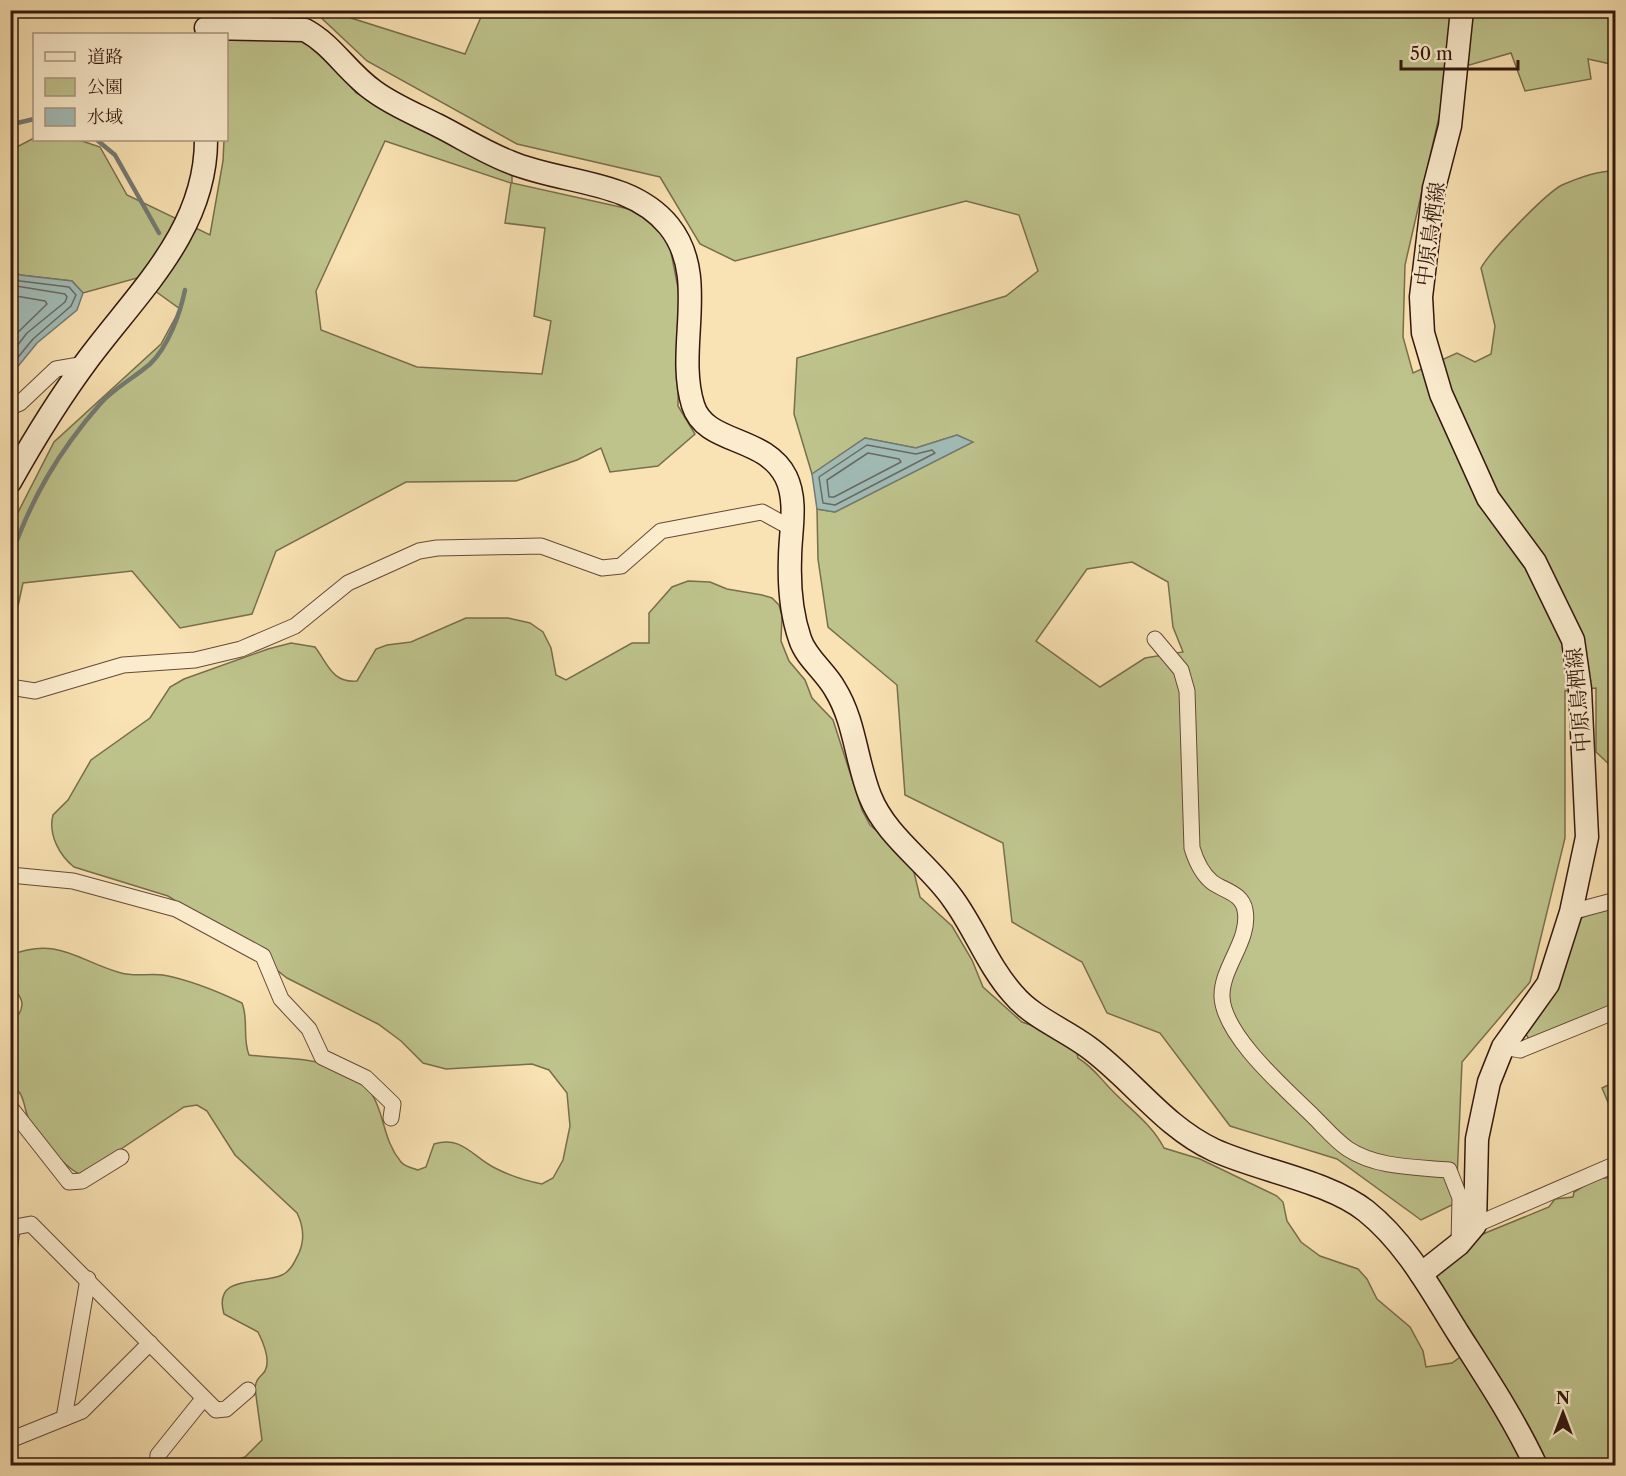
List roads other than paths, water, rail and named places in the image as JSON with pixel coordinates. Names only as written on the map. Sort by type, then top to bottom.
[{"type":"street","name":"中原鳥栖線","points":[[1462,10],[1450,126],[1434,188],[1421,297],[1423,333],[1441,394],[1488,498],[1534,562],[1573,640],[1580,688],[1587,837],[1571,912],[1548,984],[1503,1047],[1489,1082],[1478,1139],[1475,1226]]},
{"type":"street","points":[[206,24],[263,19],[305,30],[318,37],[357,78],[375,92],[486,151],[551,176],[623,193],[655,212],[669,226],[688,263],[688,364],[694,411],[702,424],[768,454],[782,469],[790,485],[792,608],[802,646],[835,688],[849,720],[871,797],[888,827],[954,899],[1014,996],[1031,1012],[1087,1045],[1178,1129],[1236,1160],[1330,1192],[1363,1208],[1395,1238],[1421,1274],[1517,1426],[1536,1466]]},
{"type":"street","points":[[10,482],[85,364],[177,244],[196,195],[206,141]]},
{"type":"street","points":[[10,407],[20,403],[56,369],[85,364]]},
{"type":"street","points":[[11,689],[35,691],[123,665],[195,660],[241,650],[295,626],[348,583],[418,552],[436,548],[541,546],[602,567],[621,566],[661,531],[762,512],[791,528]]},
{"type":"street","points":[[1155,639],[1181,670],[1187,691],[1192,848],[1197,865],[1212,882],[1237,895],[1245,910],[1242,934],[1224,976],[1222,999],[1228,1020],[1259,1063],[1347,1149],[1379,1163],[1449,1170],[1460,1198],[1459,1244]]},
{"type":"street","points":[[10,875],[73,881],[176,909],[263,956],[281,999],[309,1029],[322,1057],[366,1078],[393,1104],[391,1118]]},
{"type":"street","points":[[1571,912],[1616,900]]},
{"type":"street","points":[[1503,1047],[1520,1050],[1616,1011]]},
{"type":"street","points":[[10,1107],[69,1182],[82,1181],[122,1157]]},
{"type":"street","points":[[1421,1274],[1459,1244],[1475,1226],[1616,1164]]},
{"type":"street","points":[[10,1245],[11,1228],[32,1224],[203,1399],[221,1411],[248,1390]]},
{"type":"street","points":[[64,1418],[88,1279]]},
{"type":"street","points":[[10,1440],[82,1411],[150,1343]]},
{"type":"street","points":[[157,1466],[158,1455],[203,1399]]},
{"type":"water","points":[[10,270],[20,275],[72,281],[83,293],[77,310],[37,343],[11,375]]},
{"type":"water","points":[[957,435],[973,442],[835,512],[817,509],[812,474],[865,438],[916,448]]},
{"type":"waterway","points":[[10,127],[13,124],[33,119]]},
{"type":"waterway","points":[[98,141],[115,155],[159,233]]},
{"type":"waterway","points":[[10,559],[27,516],[59,458],[106,398],[156,357],[172,330],[185,290]]}]
